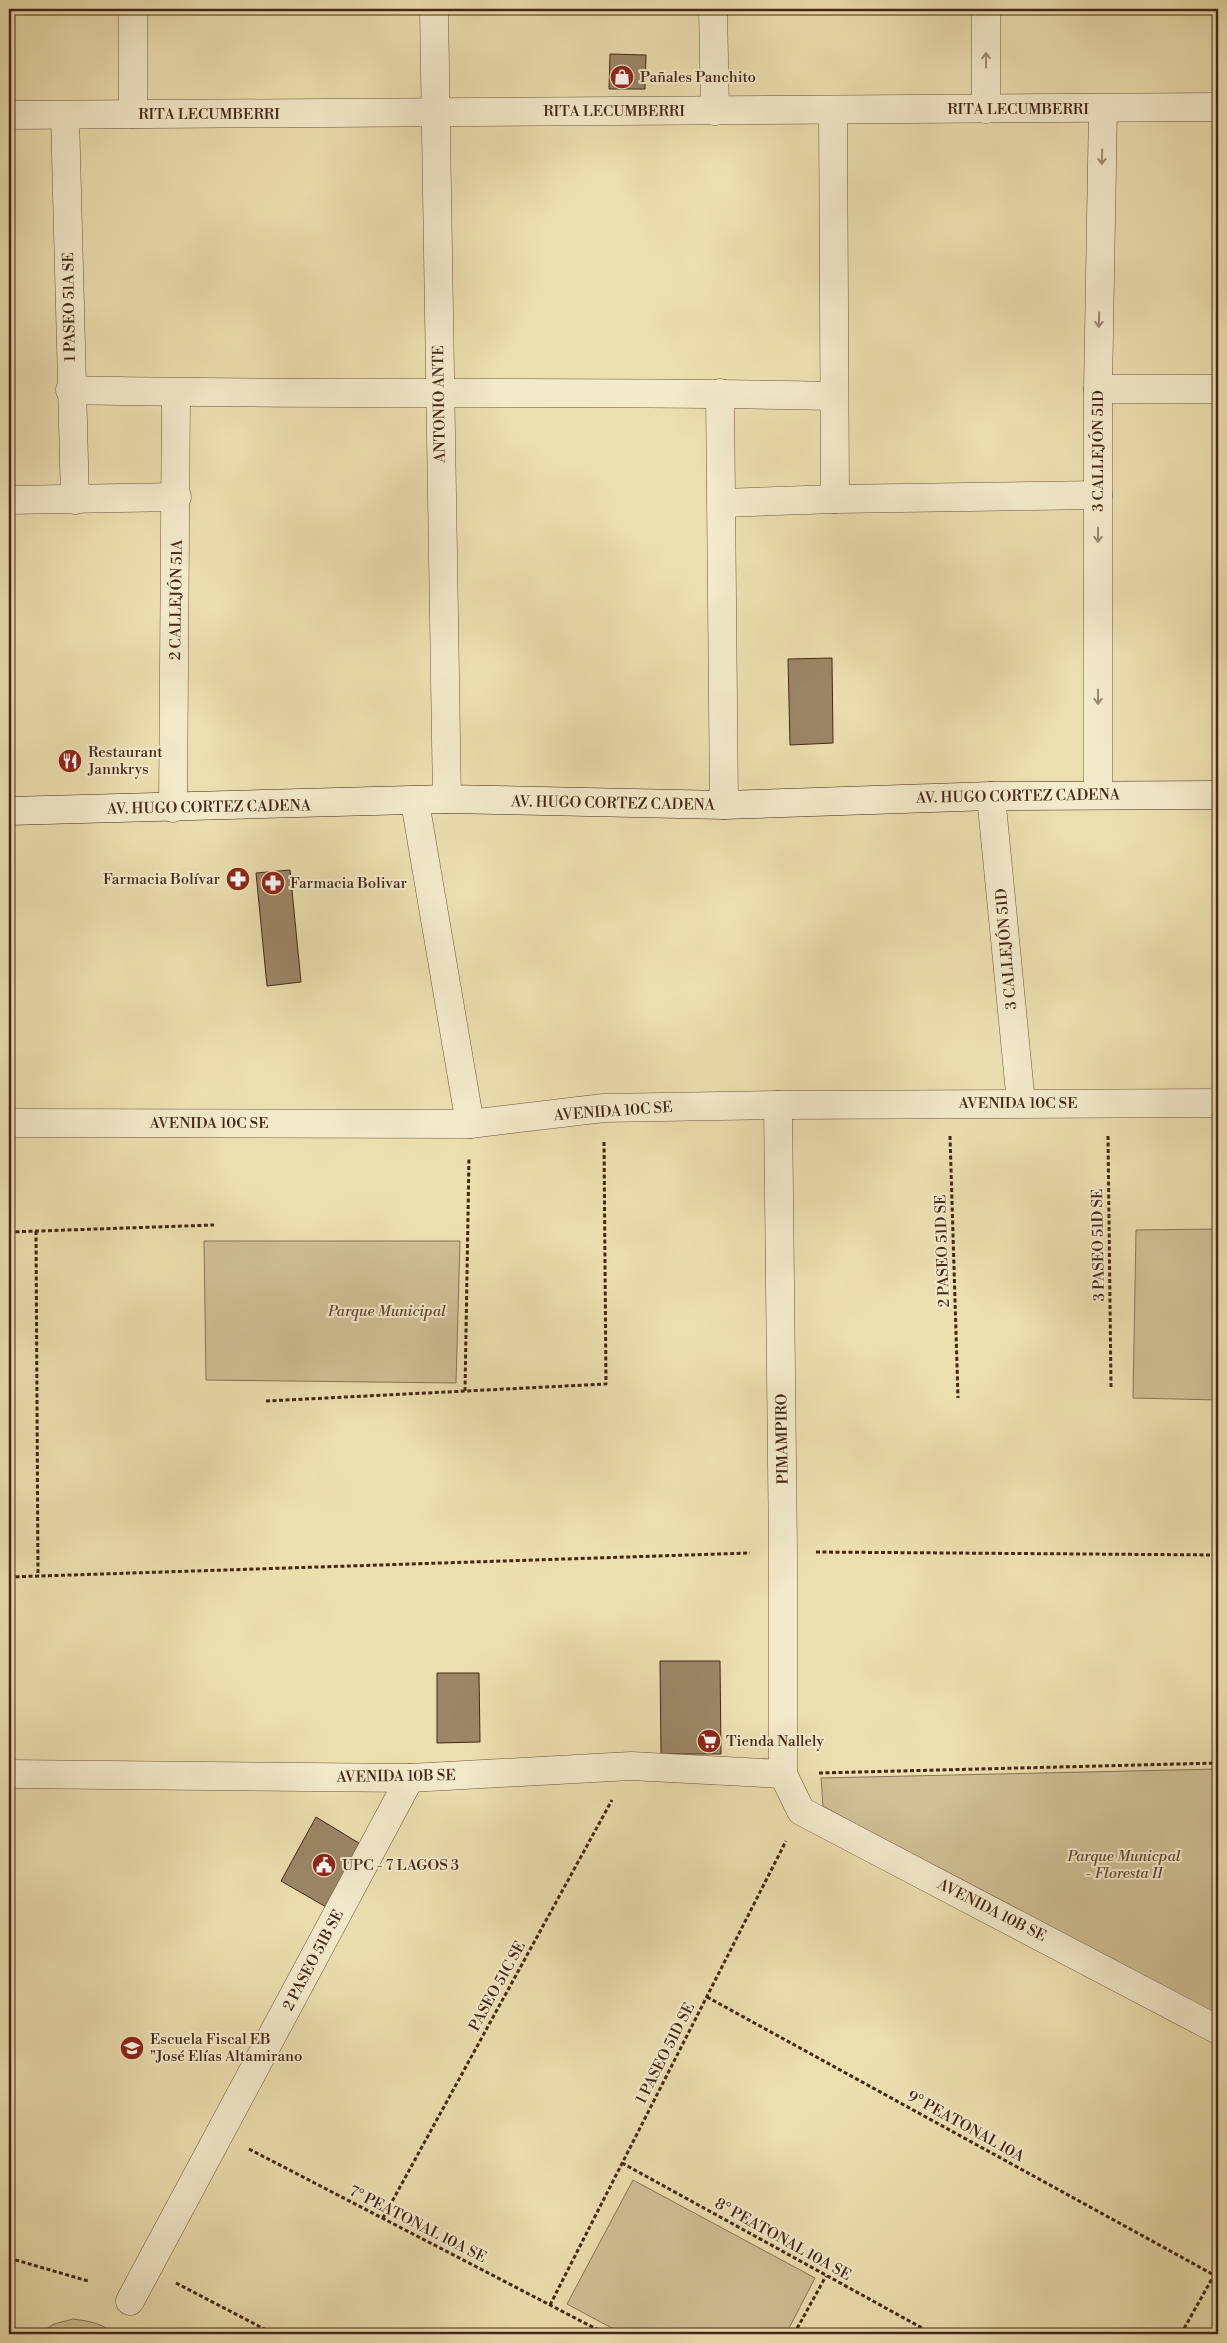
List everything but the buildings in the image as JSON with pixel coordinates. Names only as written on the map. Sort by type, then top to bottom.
[{"type":"street","points":[[133,9],[133,114]]},
{"type":"street","name":"ANTONIO ANTE","points":[[434,9],[434,112],[447,799]]},
{"type":"street","points":[[713,9],[715,111]]},
{"type":"street","points":[[986,9],[986,109]]},
{"type":"street","name":"3 CALLEJÓN 51D","points":[[1098,794],[1098,389],[1103,108]]},
{"type":"street","name":"RITA LECUMBERRI","points":[[9,115],[1218,108]]},
{"type":"street","points":[[832,110],[835,499]]},
{"type":"street","name":"1 PASEO 51A SE","points":[[65,115],[70,390],[75,500]]},
{"type":"street","points":[[1098,389],[1218,389]]},
{"type":"street","points":[[70,390],[176,393],[720,393],[833,396]]},
{"type":"street","name":"2 CALLEJÓN 51A","points":[[173,808],[177,497],[176,393]]},
{"type":"street","points":[[720,393],[723,503],[724,805]]},
{"type":"street","points":[[723,503],[835,499],[1098,495]]},
{"type":"street","points":[[9,500],[177,497]]},
{"type":"street","name":"AV. HUGO CORTEZ CADENA","points":[[9,811],[415,802],[447,799],[724,805],[991,796],[1098,794],[1218,795]]},
{"type":"street","name":"3 CALLEJÓN 51D","points":[[991,796],[1021,1103]]},
{"type":"street","points":[[415,802],[470,1124]]},
{"type":"street","name":"AVENIDA 10C SE","points":[[9,1123],[470,1124],[604,1108],[778,1104],[1218,1103]]},
{"type":"street","name":"PIMAMPIRO","points":[[778,1104],[784,1552],[783,1774]]},
{"type":"street","name":"AVENIDA 10B SE","points":[[9,1774],[410,1778],[631,1766],[783,1774]]},
{"type":"street","points":[[783,1774],[801,1811]]},
{"type":"street","name":"2 PASEO 51B SE","points":[[130,2301],[146,2267],[410,1778]]},
{"type":"street","name":"AVENIDA 10B SE","points":[[801,1811],[1218,2030]]},
{"type":"path","name":"2 PASEO 51D SE","points":[[949,1103],[958,1398]]},
{"type":"path","name":"3 PASEO 51D SE","points":[[1108,1103],[1111,1388]]},
{"type":"path","points":[[266,1402],[606,1384],[604,1108]]},
{"type":"path","points":[[464,1391],[470,1124]]},
{"type":"path","points":[[9,1232],[214,1225]]},
{"type":"path","points":[[36,1231],[38,1576]]},
{"type":"path","points":[[9,1577],[784,1552],[1218,1554]]},
{"type":"path","points":[[783,1774],[1218,1763]]},
{"type":"path","name":"PASEO 51C SE","points":[[383,2218],[631,1766]]},
{"type":"path","name":"1 PASEO 51D SE","points":[[550,2305],[801,1811]]},
{"type":"path","name":"9° PEATONAL 10A","points":[[707,1997],[1214,2275]]},
{"type":"path","name":"7° PEATONAL 10A SE","points":[[220,2133],[606,2334]]},
{"type":"path","name":"8° PEATONAL 10A SE","points":[[622,2163],[933,2334]]},
{"type":"path","points":[[9,2258],[88,2281]]},
{"type":"path","points":[[146,2267],[274,2334]]},
{"type":"path","points":[[1181,2334],[1218,2268]]},
{"type":"path","points":[[794,2334],[826,2276]]},
{"type":"green space","points":[[1218,1229],[1218,1400],[1133,1398],[1136,1230]]},
{"type":"green space","name":"Parque Municipal","points":[[204,1241],[460,1241],[456,1383],[206,1380]]},
{"type":"green space","name":"Parque Municpal - Floresta II","points":[[1218,1769],[1218,2025],[823,1806],[821,1778]]},
{"type":"green space","points":[[633,2180],[815,2278],[786,2334],[623,2334],[567,2304]]},
{"type":"green space","points":[[73,2319],[100,2325],[114,2334],[38,2334],[54,2324]]},
{"type":"place","name":"Pañales Panchito","points":[[622,77]]},
{"type":"place","name":"Restaurant Jannkrys","points":[[70,761]]},
{"type":"place","name":"Farmacia Bolívar","points":[[238,879]]},
{"type":"place","name":"Farmacia Bolivar","points":[[273,883]]},
{"type":"place","name":"Tienda Nallely","points":[[709,1741]]},
{"type":"place","name":"UPC - 7 LAGOS 3","points":[[324,1865]]},
{"type":"place","name":"Escuela Fiscal EB \"José Elías Altamirano","points":[[132,2048]]}]
